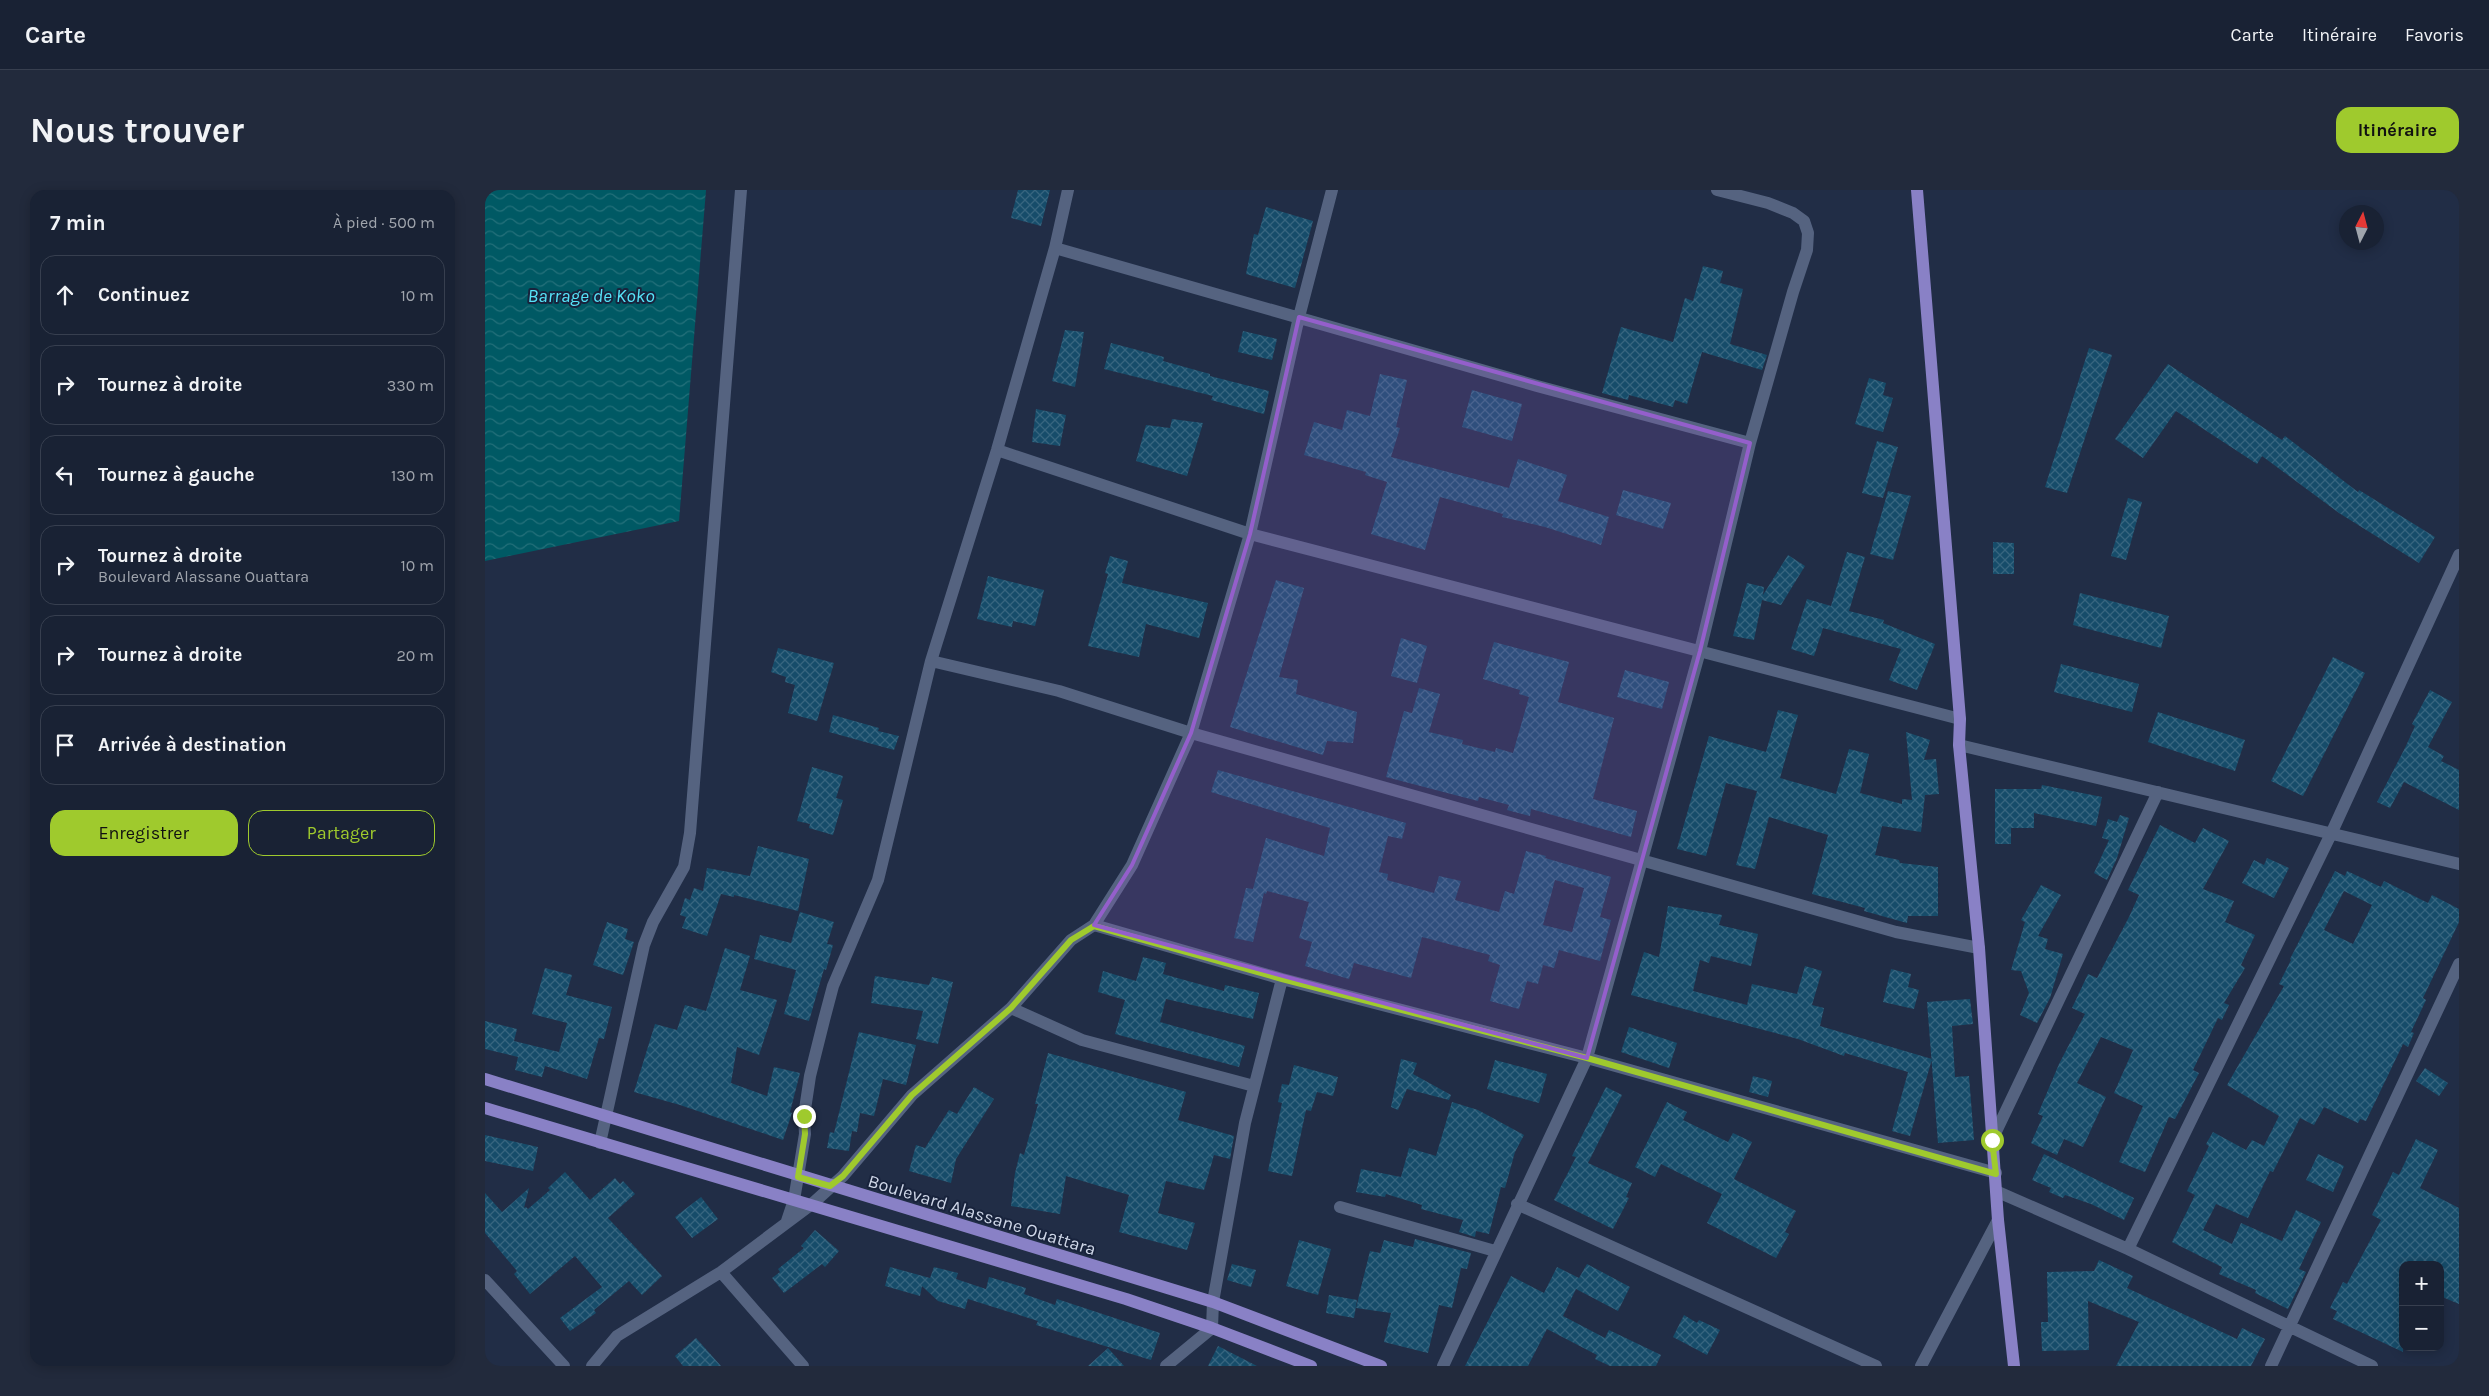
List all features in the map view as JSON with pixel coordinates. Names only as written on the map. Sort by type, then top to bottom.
[{"type":"main road","points":[[1917,190],[1960,719],[1959,745],[1979,948],[1992,1140],[1998,1192],[1998,1220],[2014,1366]]},
{"type":"main road","name":"Boulevard Alassane Ouattara","points":[[485,1079],[798,1177],[1213,1302],[1381,1366]]},
{"type":"main road","points":[[485,1108],[1126,1299],[1212,1328],[1311,1366]]},
{"type":"street","points":[[600,1143],[644,945],[653,922],[684,867],[690,834],[741,190]]},
{"type":"street","points":[[787,1222],[794,1200],[805,1134],[804,1116],[810,1076],[833,986],[878,880],[931,660],[997,450],[1055,248],[1068,190]]},
{"type":"street","points":[[592,1366],[617,1336],[721,1272],[812,1204],[843,1176],[912,1095],[1011,1008],[1071,940],[1094,926],[1132,865],[1191,733],[1250,534],[1299,317],[1332,190]]},
{"type":"street","points":[[1443,1366],[1495,1251],[1587,1058],[1700,651],[1751,443],[1793,292],[1807,250],[1808,233],[1803,221],[1793,213],[1768,203],[1717,190]]},
{"type":"street","points":[[1055,248],[1537,386],[1751,443]]},
{"type":"street","points":[[997,450],[1250,534],[1960,719]]},
{"type":"street","points":[[2128,1249],[2331,834],[2459,555]]},
{"type":"street","points":[[931,660],[1059,690],[1191,733],[1896,932],[1979,948]]},
{"type":"street","points":[[1959,745],[2459,864]]},
{"type":"street","points":[[1992,1140],[2158,792]]},
{"type":"street","points":[[1094,926],[1282,979],[1587,1058],[1996,1174]]},
{"type":"street","points":[[2271,1366],[2291,1328],[2459,964]]},
{"type":"street","points":[[1166,1366],[1212,1328],[1213,1302],[1245,1123],[1282,979]]},
{"type":"street","points":[[1011,1008],[1082,1040],[1255,1086]]},
{"type":"street","points":[[1998,1192],[2128,1249],[2372,1366]]},
{"type":"street","points":[[1517,1204],[1876,1366]]},
{"type":"street","points":[[1340,1207],[1495,1251]]},
{"type":"street","points":[[1921,1366],[1998,1220]]},
{"type":"street","points":[[721,1272],[803,1366]]},
{"type":"street","points":[[485,1280],[564,1366]]},
{"type":"highlighted area","points":[[1299,317],[1750,443],[1700,651],[1587,1058],[1094,925],[1132,865],[1191,733],[1250,534]]},
{"type":"water","name":"Barrage de Koko","points":[[485,190],[706,190],[679,521],[485,561]]},
{"type":"building","points":[[1018,190],[1050,190],[1041,226],[1011,218]]},
{"type":"building","points":[[1266,207],[1313,221],[1295,288],[1246,274],[1254,234],[1258,235]]},
{"type":"building","points":[[1703,266],[1723,271],[1720,283],[1743,289],[1730,344],[1767,355],[1762,370],[1702,352],[1687,404],[1675,400],[1673,407],[1629,395],[1628,400],[1602,393],[1621,327],[1673,342],[1685,298],[1693,301]]},
{"type":"building","points":[[1065,330],[1084,332],[1075,387],[1052,381]]},
{"type":"building","points":[[1243,331],[1277,339],[1272,360],[1238,352]]},
{"type":"building","points":[[1111,343],[1164,357],[1163,361],[1210,374],[1210,376],[1269,391],[1264,414],[1211,400],[1213,396],[1104,369]]},
{"type":"building","points":[[2089,348],[2112,355],[2067,493],[2045,487]]},
{"type":"building","points":[[2168,364],[2282,440],[2285,436],[2358,492],[2359,490],[2435,537],[2419,563],[2339,513],[2262,456],[2257,464],[2176,411],[2143,458],[2115,439]]},
{"type":"building","points":[[1380,374],[1407,380],[1396,427],[1400,428],[1391,457],[1509,488],[1518,459],[1567,475],[1558,501],[1609,517],[1601,545],[1545,527],[1502,517],[1503,514],[1440,497],[1425,550],[1371,534],[1387,482],[1365,475],[1366,472],[1304,455],[1314,422],[1342,430],[1347,410],[1370,416]]},
{"type":"building","points":[[1869,378],[1886,383],[1883,395],[1893,398],[1883,432],[1855,424]]},
{"type":"building","points":[[1472,390],[1522,404],[1512,441],[1462,427]]},
{"type":"building","points":[[1036,409],[1066,415],[1060,446],[1032,442]]},
{"type":"building","points":[[1172,419],[1203,423],[1187,476],[1136,461],[1146,425],[1170,428]]},
{"type":"building","points":[[1877,441],[1898,447],[1883,498],[1862,493]]},
{"type":"building","points":[[1623,490],[1671,503],[1663,529],[1616,515]]},
{"type":"building","points":[[1888,491],[1911,496],[1893,560],[1870,554]]},
{"type":"building","points":[[2128,498],[2142,502],[2126,560],[2111,556]]},
{"type":"building","points":[[1993,542],[2014,543],[2014,574],[1993,574]]},
{"type":"building","points":[[1847,552],[1865,557],[1849,611],[1884,620],[1883,623],[1935,644],[1917,690],[1889,680],[1901,649],[1823,628],[1814,656],[1791,649],[1807,599],[1831,606]]},
{"type":"building","points":[[1788,555],[1805,566],[1781,605],[1762,600],[1754,640],[1733,636],[1747,583],[1764,587],[1763,595]]},
{"type":"building","points":[[1110,556],[1128,561],[1122,583],[1208,603],[1199,638],[1146,624],[1139,657],[1088,646],[1108,574],[1105,573]]},
{"type":"building","points":[[988,576],[1044,590],[1035,626],[1013,621],[1012,627],[977,619]]},
{"type":"building","points":[[1276,580],[1304,588],[1279,677],[1298,680],[1296,694],[1357,712],[1353,743],[1327,741],[1323,755],[1230,727]]},
{"type":"building","points":[[2080,593],[2169,616],[2161,648],[2073,625]]},
{"type":"building","points":[[1401,638],[1427,646],[1417,683],[1391,676]]},
{"type":"building","points":[[1494,642],[1569,662],[1558,702],[1614,718],[1593,799],[1637,811],[1631,837],[1531,809],[1530,816],[1507,810],[1509,805],[1479,797],[1478,801],[1386,777],[1404,711],[1412,713],[1419,688],[1440,694],[1429,732],[1463,740],[1462,744],[1495,752],[1496,748],[1513,753],[1529,697],[1519,694],[1520,690],[1483,679]]},
{"type":"building","points":[[778,648],[834,663],[817,721],[788,713],[795,685],[785,682],[786,677],[771,672]]},
{"type":"building","points":[[2333,657],[2365,673],[2303,796],[2271,781]]},
{"type":"building","points":[[2061,664],[2139,684],[2132,712],[2054,692]]},
{"type":"building","points":[[1625,670],[1669,682],[1662,709],[1617,697]]},
{"type":"building","points":[[2430,690],[2452,702],[2428,747],[2444,756],[2441,761],[2459,770],[2459,810],[2404,782],[2390,808],[2377,802],[2405,748],[2415,726],[2412,724]]},
{"type":"building","points":[[1778,710],[1798,715],[1780,778],[1836,794],[1849,749],[1869,754],[1860,793],[1902,804],[1902,799],[1912,800],[1906,732],[1930,740],[1924,760],[1936,759],[1939,794],[1925,795],[1921,832],[1882,826],[1875,855],[1899,860],[1900,863],[1938,867],[1938,916],[1908,916],[1907,923],[1864,911],[1865,908],[1812,894],[1828,835],[1769,817],[1755,869],[1736,865],[1757,791],[1726,783],[1706,856],[1677,849],[1709,736],[1766,752]]},
{"type":"building","points":[[2158,712],[2245,740],[2235,771],[2148,742]]},
{"type":"building","points":[[833,715],[879,728],[878,731],[899,736],[894,750],[829,732]]},
{"type":"building","points":[[812,767],[843,776],[836,798],[843,800],[833,835],[809,828],[810,824],[797,821]]},
{"type":"building","points":[[1218,770],[1406,823],[1402,839],[1388,836],[1379,872],[1388,874],[1387,880],[1434,893],[1439,876],[1461,881],[1455,900],[1499,912],[1505,891],[1514,894],[1526,851],[1611,877],[1600,917],[1611,920],[1600,961],[1559,950],[1554,968],[1543,965],[1538,984],[1527,981],[1519,1009],[1490,1001],[1500,965],[1488,961],[1490,955],[1422,937],[1411,978],[1354,963],[1349,979],[1305,966],[1312,942],[1299,938],[1309,902],[1267,891],[1266,894],[1264,893],[1253,942],[1234,938],[1246,888],[1253,889],[1266,838],[1324,856],[1330,828],[1211,792]],"holes":[[[1555,880],[1584,888],[1572,932],[1543,925]]]},
{"type":"building","points":[[2042,785],[2102,797],[2096,826],[2034,813],[2034,828],[2011,828],[2011,844],[1995,844],[1995,789],[2041,789]]},
{"type":"building","points":[[2120,815],[2129,818],[2117,858],[2107,880],[2094,873],[2109,840],[2102,838],[2108,819],[2117,822]]},
{"type":"building","points":[[2160,825],[2195,843],[2203,828],[2229,841],[2203,889],[2234,901],[2225,922],[2255,935],[2241,965],[2245,968],[2224,1003],[2229,1005],[2222,1020],[2218,1018],[2193,1070],[2199,1073],[2175,1119],[2169,1117],[2145,1172],[2119,1162],[2143,1106],[2114,1093],[2133,1050],[2101,1037],[2077,1083],[2106,1097],[2083,1147],[2064,1139],[2057,1155],[2031,1143],[2043,1116],[2038,1114],[2059,1064],[2085,1014],[2072,1008],[2088,974],[2097,978],[2129,917],[2139,895],[2128,890]]},
{"type":"building","points":[[758,846],[809,859],[798,911],[734,895],[734,897],[721,894],[707,936],[682,928],[686,917],[680,915],[685,898],[690,900],[694,888],[703,891],[707,868],[750,876]]},
{"type":"building","points":[[2267,858],[2289,868],[2274,898],[2242,883],[2254,860],[2264,865]]},
{"type":"building","points":[[2335,871],[2345,876],[2347,871],[2381,887],[2384,881],[2428,903],[2432,895],[2459,909],[2459,922],[2423,998],[2426,1000],[2411,1032],[2414,1033],[2408,1047],[2403,1044],[2366,1121],[2360,1119],[2358,1123],[2324,1107],[2314,1125],[2300,1118],[2273,1172],[2270,1171],[2248,1218],[2216,1204],[2203,1230],[2232,1244],[2241,1223],[2282,1241],[2296,1210],[2321,1222],[2299,1269],[2306,1272],[2288,1309],[2255,1293],[2256,1290],[2219,1274],[2222,1267],[2172,1242],[2195,1195],[2187,1191],[2209,1146],[2206,1144],[2213,1132],[2246,1150],[2252,1140],[2264,1146],[2279,1116],[2227,1085],[2284,986],[2279,984]],"holes":[[[2344,891],[2372,905],[2353,944],[2324,930]]]},
{"type":"building","points":[[2041,885],[2061,895],[2038,936],[2048,939],[2045,949],[2063,954],[2050,998],[2037,1023],[2020,1015],[2029,993],[2021,971],[2011,970],[2025,922],[2021,920]]},
{"type":"building","points":[[1668,906],[1722,915],[1719,925],[1758,934],[1751,966],[1711,956],[1709,963],[1700,960],[1693,991],[1747,1005],[1752,984],[1797,994],[1805,966],[1822,971],[1812,1005],[1824,1008],[1820,1026],[1932,1059],[1910,1136],[1892,1131],[1908,1072],[1845,1053],[1844,1056],[1798,1039],[1631,995],[1644,952],[1659,957]]},
{"type":"building","points":[[800,912],[834,922],[827,944],[833,945],[809,1021],[784,1014],[796,970],[754,959],[760,935],[791,943]]},
{"type":"building","points":[[607,922],[628,929],[625,939],[634,942],[623,975],[593,965]]},
{"type":"building","points":[[725,948],[750,956],[740,990],[777,1000],[759,1055],[737,1047],[731,1083],[767,1096],[774,1067],[800,1073],[790,1112],[792,1113],[783,1140],[680,1105],[634,1092],[655,1024],[677,1030],[685,1005],[706,1011]]},
{"type":"building","points":[[1143,957],[1166,963],[1163,974],[1224,991],[1225,985],[1259,993],[1253,1019],[1166,999],[1160,1022],[1245,1046],[1239,1067],[1115,1034],[1125,1000],[1098,992],[1103,971],[1136,981]]},
{"type":"building","points":[[545,968],[572,975],[566,995],[612,1007],[604,1039],[599,1038],[587,1079],[545,1066],[542,1077],[515,1070],[518,1057],[485,1049],[485,1021],[517,1029],[514,1041],[559,1052],[567,1023],[532,1014]]},
{"type":"building","points":[[1891,969],[1911,974],[1908,987],[1919,990],[1914,1009],[1883,1002]]},
{"type":"building","points":[[875,976],[929,985],[932,977],[953,982],[938,1044],[916,1039],[923,1011],[871,1003]]},
{"type":"building","points":[[1970,999],[1973,1024],[1952,1026],[1955,1077],[1969,1076],[1974,1140],[1938,1143],[1927,1002]]},
{"type":"building","points":[[1629,1027],[1677,1043],[1669,1068],[1621,1052]]},
{"type":"building","points":[[859,1032],[916,1045],[906,1085],[883,1079],[874,1116],[860,1113],[857,1132],[852,1131],[849,1151],[827,1148],[830,1132],[834,1133]]},
{"type":"building","points":[[1048,1053],[1186,1092],[1178,1120],[1234,1136],[1230,1159],[1214,1155],[1204,1190],[1166,1181],[1158,1213],[1195,1223],[1187,1250],[1119,1232],[1129,1195],[1066,1176],[1060,1214],[1011,1206],[1015,1173],[1020,1153],[1024,1155],[1038,1104],[1035,1104]]},
{"type":"building","points":[[1401,1059],[1417,1063],[1413,1074],[1451,1095],[1449,1100],[1407,1089],[1398,1110],[1391,1107]]},
{"type":"building","points":[[1495,1060],[1547,1074],[1539,1103],[1487,1089]]},
{"type":"building","points":[[1294,1065],[1338,1077],[1333,1096],[1317,1092],[1311,1111],[1306,1110],[1292,1176],[1268,1171],[1282,1103],[1278,1102],[1282,1084],[1289,1085]]},
{"type":"building","points":[[2425,1068],[2448,1083],[2439,1096],[2416,1081]]},
{"type":"building","points":[[1753,1076],[1772,1081],[1768,1097],[1749,1092]]},
{"type":"building","points":[[974,1087],[994,1099],[956,1159],[951,1183],[909,1171],[916,1145],[925,1148],[949,1110],[957,1114]]},
{"type":"building","points":[[1606,1087],[1622,1095],[1588,1163],[1632,1183],[1626,1197],[1629,1198],[1613,1229],[1554,1200],[1576,1157],[1572,1156]]},
{"type":"building","points":[[1452,1102],[1478,1110],[1524,1135],[1515,1152],[1505,1188],[1501,1187],[1489,1234],[1476,1231],[1475,1237],[1459,1232],[1463,1220],[1421,1209],[1422,1205],[1386,1194],[1385,1197],[1356,1192],[1361,1169],[1401,1177],[1409,1148],[1436,1156]]},
{"type":"building","points":[[1667,1102],[1687,1112],[1683,1120],[1728,1142],[1733,1133],[1752,1142],[1734,1179],[1796,1211],[1785,1232],[1789,1234],[1776,1258],[1707,1223],[1722,1194],[1661,1164],[1655,1177],[1635,1167]]},
{"type":"building","points":[[485,1135],[538,1147],[533,1171],[485,1161]]},
{"type":"building","points":[[2416,1139],[2438,1150],[2420,1188],[2459,1208],[2459,1304],[2444,1298],[2444,1261],[2399,1261],[2399,1350],[2333,1319],[2337,1311],[2330,1308],[2343,1282],[2347,1284],[2381,1220],[2372,1215],[2393,1172],[2399,1175]]},
{"type":"building","points":[[2044,1154],[2134,1198],[2124,1220],[2091,1204],[2065,1195],[2063,1198],[2049,1192],[2051,1188],[2032,1180]]},
{"type":"building","points":[[2318,1154],[2344,1166],[2333,1192],[2306,1180]]},
{"type":"building","points":[[565,1172],[590,1200],[615,1178],[620,1184],[623,1181],[635,1194],[608,1218],[662,1276],[642,1295],[629,1281],[594,1310],[596,1313],[570,1331],[560,1318],[602,1287],[575,1256],[530,1294],[514,1274],[517,1271],[485,1233],[485,1193],[502,1212],[529,1188],[524,1208],[528,1209],[550,1190],[548,1188]]},
{"type":"building","points":[[701,1197],[718,1219],[692,1238],[675,1217]]},
{"type":"building","points":[[815,1230],[839,1251],[825,1267],[822,1264],[784,1293],[772,1278],[780,1272],[778,1269],[804,1248],[801,1246]]},
{"type":"building","points":[[1415,1239],[1471,1253],[1467,1269],[1461,1268],[1452,1308],[1439,1305],[1428,1353],[1384,1342],[1391,1313],[1356,1308],[1370,1251],[1380,1253],[1384,1240],[1413,1247]]},
{"type":"building","points":[[1299,1240],[1331,1249],[1318,1295],[1286,1286]]},
{"type":"building","points":[[2099,1260],[2133,1276],[2127,1288],[2237,1339],[2242,1328],[2265,1339],[2251,1366],[2116,1366],[2139,1322],[2088,1301],[2089,1350],[2042,1351],[2041,1322],[2048,1322],[2047,1272],[2094,1271]]},
{"type":"building","points":[[1232,1264],[1256,1270],[1251,1287],[1227,1280]]},
{"type":"building","points":[[1587,1264],[1630,1287],[1618,1311],[1576,1289],[1563,1316],[1605,1338],[1609,1330],[1661,1355],[1656,1366],[1610,1366],[1595,1359],[1597,1355],[1547,1329],[1528,1366],[1465,1366],[1511,1276],[1544,1293],[1557,1267],[1579,1278]]},
{"type":"building","points":[[890,1267],[930,1278],[934,1267],[958,1273],[956,1279],[986,1289],[989,1277],[1026,1288],[1024,1294],[1055,1305],[1057,1299],[1160,1333],[1151,1360],[1036,1325],[1038,1321],[968,1299],[965,1309],[938,1301],[922,1286],[920,1296],[885,1286]]},
{"type":"building","points":[[1329,1295],[1357,1300],[1354,1318],[1326,1313]]},
{"type":"building","points":[[1684,1315],[1697,1323],[1699,1320],[1720,1330],[1707,1355],[1673,1337]]},
{"type":"building","points":[[696,1338],[721,1366],[683,1366],[675,1356]]},
{"type":"building","points":[[1218,1346],[1257,1366],[1208,1366]]},
{"type":"building","points":[[1108,1348],[1124,1366],[1088,1366]]},
{"type":"route","points":[[804,1116],[805,1134],[798,1177],[830,1186],[843,1176],[912,1095],[1011,1008],[1071,940],[1094,926],[1282,979],[1587,1058],[1996,1174],[1992,1140]]}]
